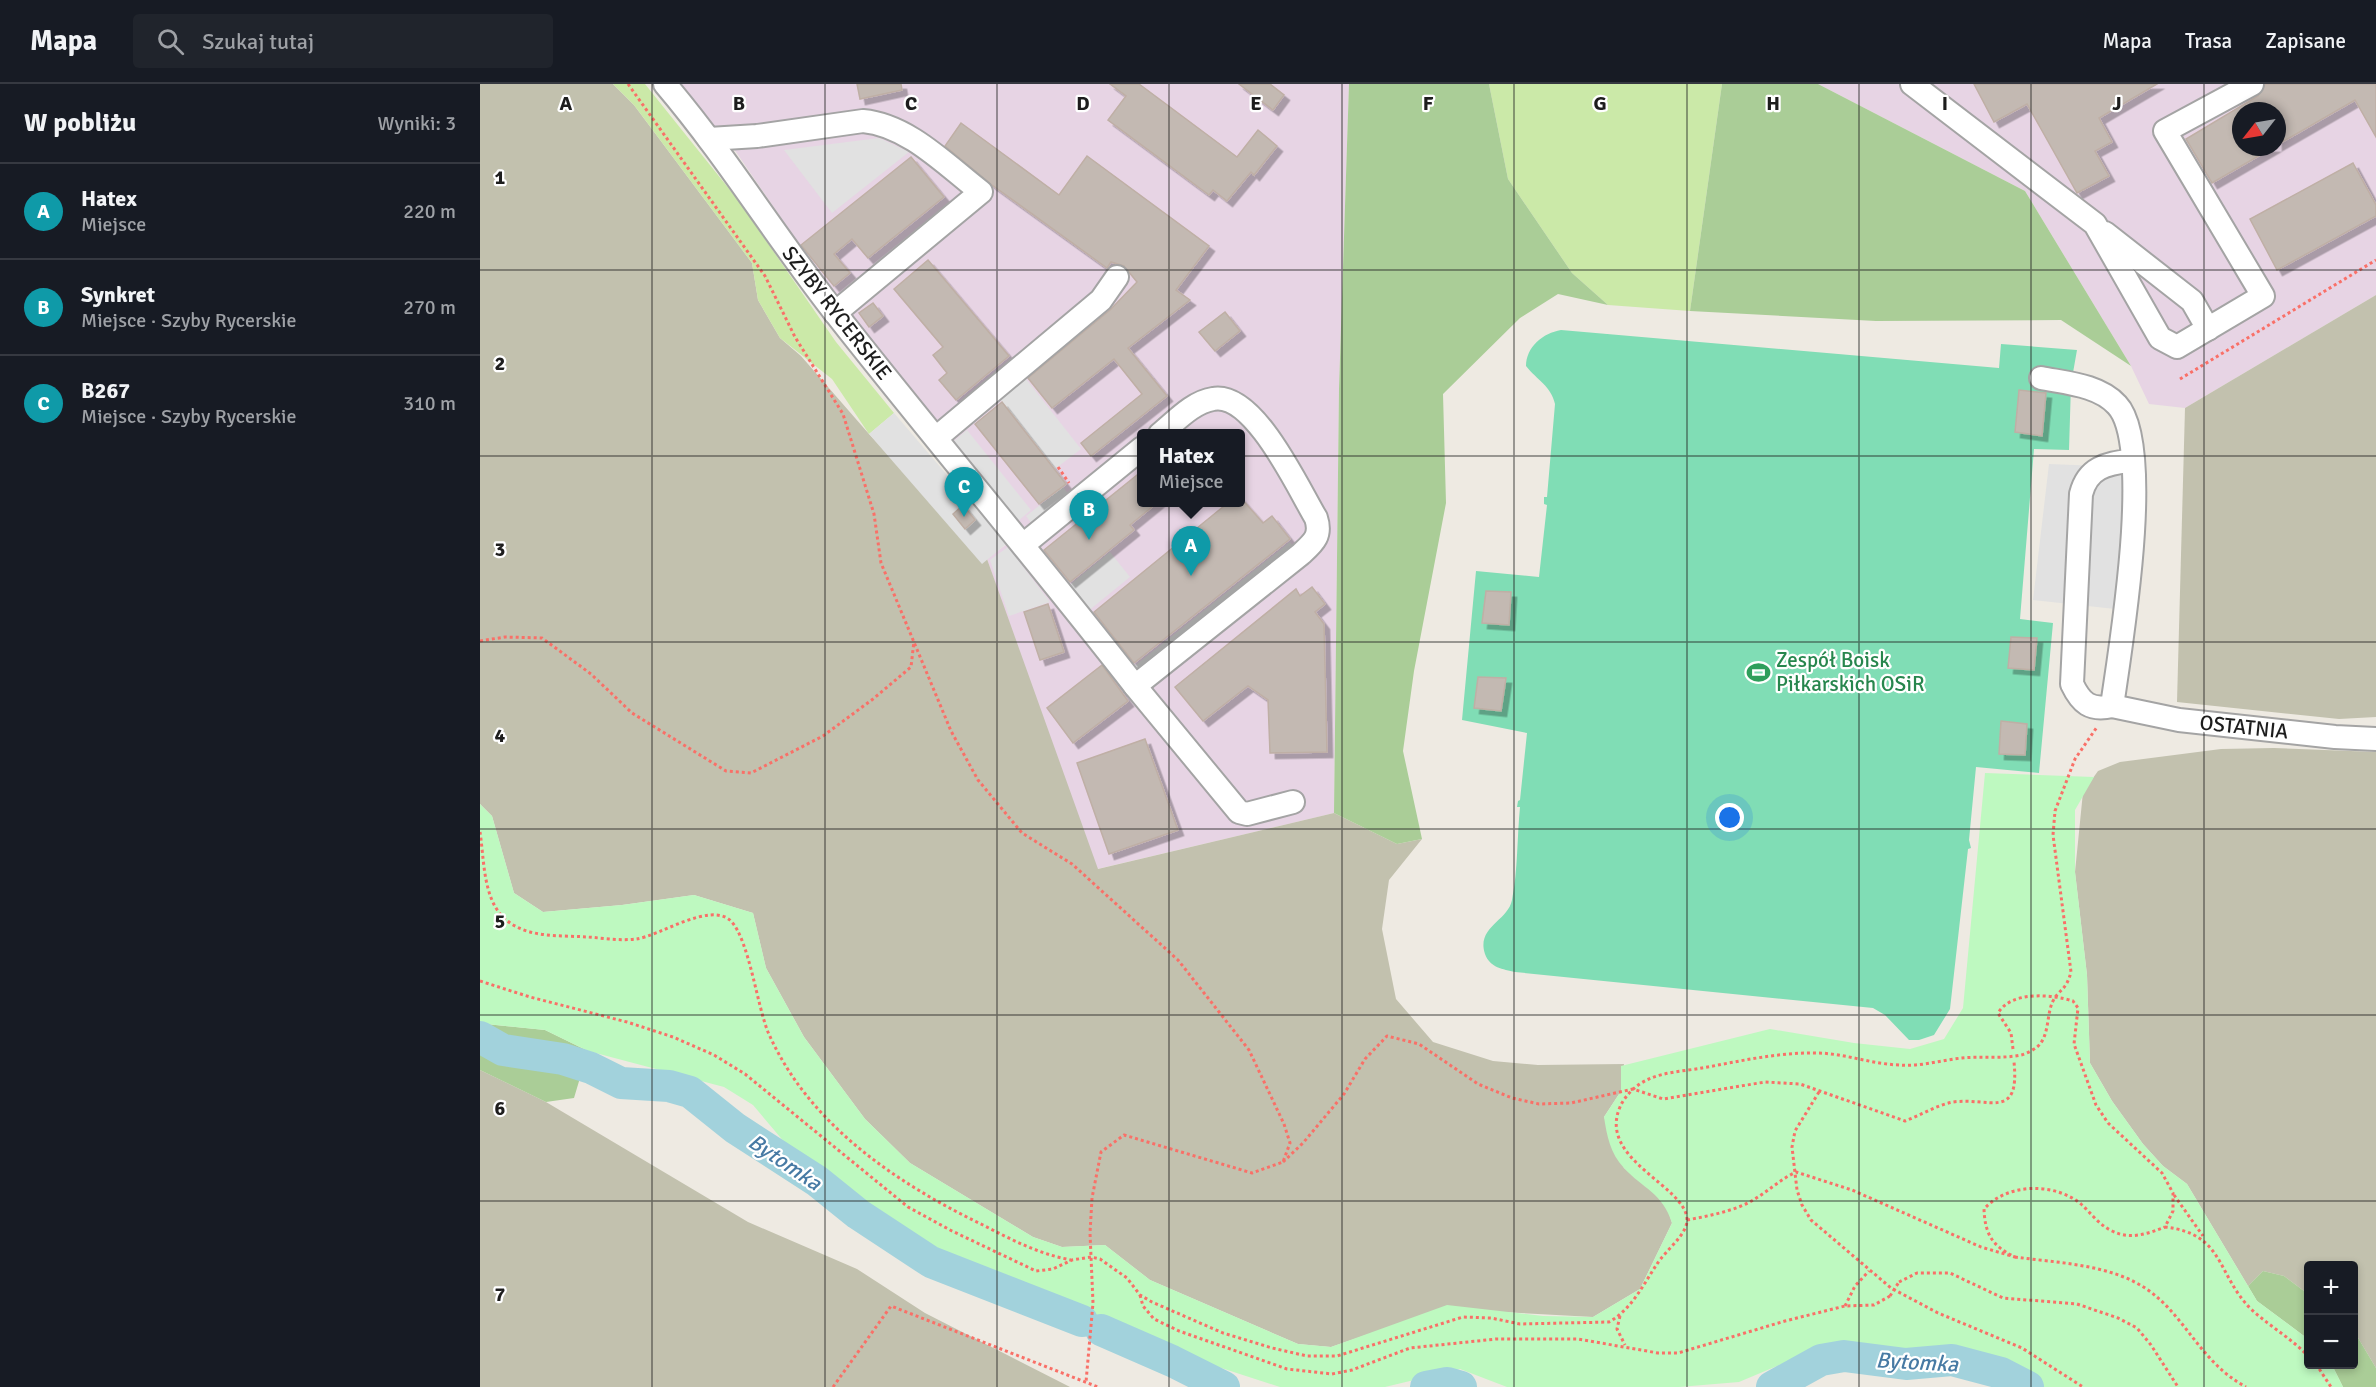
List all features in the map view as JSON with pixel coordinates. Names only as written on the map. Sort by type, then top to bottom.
[{"type":"street","name":"SZYBY RYCERSKIE","points":[[665,84],[709,139],[775,234],[835,313],[1239,812],[1247,813],[1293,802]]},
{"type":"street","points":[[1912,84],[2192,301],[2208,328]]},
{"type":"street","points":[[2095,224],[2160,338],[2177,347],[2264,296],[2165,131],[2252,84]]},
{"type":"street","points":[[709,139],[757,136],[863,121],[878,122],[909,137],[981,192],[835,313]]},
{"type":"street","points":[[936,438],[1101,300],[1117,277]]},
{"type":"street","points":[[2041,378],[2104,393],[2119,406],[2126,421],[2133,460],[2132,565],[2112,706]]},
{"type":"street","points":[[1135,686],[1301,554],[1314,543],[1319,531],[1316,518],[1267,437],[1253,417],[1239,404],[1217,398],[1203,401],[1167,429]]},
{"type":"street","points":[[1019,541],[1137,452]]},
{"type":"street","name":"OSTATNIA","points":[[2133,460],[2114,463],[2092,471],[2085,479],[2081,494],[2072,684],[2078,698],[2088,707],[2101,709],[2112,706],[2179,720],[2335,738],[2376,739]]},
{"type":"path","points":[[628,84],[765,276],[795,337],[843,414],[874,514],[881,562],[951,731],[978,780],[1022,833],[1072,864],[1178,960],[1249,1050],[1284,1124],[1290,1143],[1282,1162]]},
{"type":"path","points":[[2180,379],[2376,260]]},
{"type":"path","points":[[1058,467],[1061,471]]},
{"type":"path","points":[[480,641],[505,637],[542,638],[591,674],[632,713],[726,771],[751,773],[823,736],[873,699],[911,667],[915,640]]},
{"type":"path","points":[[480,981],[530,997],[627,1022],[673,1037],[714,1055],[745,1074],[908,1207],[1036,1271],[1053,1269],[1072,1260],[1091,1257],[1110,1264],[1140,1295],[1223,1333],[1307,1356],[1336,1356],[1463,1317],[1491,1318],[1520,1324],[1609,1322],[1620,1316],[1631,1304],[1664,1253],[1683,1232],[1687,1220],[1684,1209],[1668,1191],[1631,1158],[1617,1131],[1616,1116],[1622,1102],[1634,1089],[1649,1079],[1785,1053],[1853,1056],[1899,1065],[1962,1058],[2023,1055],[2039,1046],[2047,1029],[2049,1011],[2055,998],[2067,986],[2071,972],[2053,836],[2055,811],[2075,759],[2112,706]]},
{"type":"path","points":[[480,832],[487,883],[493,902],[501,915],[517,926],[540,935],[636,939],[695,918],[719,915],[729,919],[739,935],[772,1040],[794,1079],[826,1120],[906,1184],[942,1206],[1044,1255],[1072,1260]]},
{"type":"path","points":[[2013,1049],[2011,1033],[1998,1013],[2001,1007],[2015,999],[2028,996],[2073,1001],[2078,1008],[2074,1044],[2096,1105],[2108,1123],[2162,1173],[2250,1307],[2304,1352]]},
{"type":"path","points":[[1086,1382],[1093,1303],[1092,1198],[1101,1152],[1124,1135],[1252,1173],[1282,1162],[1303,1143],[1344,1094],[1365,1059],[1387,1036],[1419,1044],[1478,1084],[1512,1098],[1539,1104],[1571,1102],[1634,1089],[1663,1099],[1765,1082],[1800,1084],[1905,1121],[1955,1102],[1998,1104],[2007,1101],[2014,1088],[2014,1062]]},
{"type":"path","points":[[1818,1092],[1795,1131],[1792,1147],[1802,1205],[1811,1220],[1891,1288],[1938,1313],[2022,1348],[2083,1387]]},
{"type":"path","points":[[1687,1220],[1719,1214],[1749,1203],[1778,1181],[1796,1172],[1852,1190],[1981,1247],[2015,1257],[2102,1270],[2132,1280],[2160,1301],[2210,1362],[2246,1387]]},
{"type":"path","points":[[2015,1257],[1998,1249],[1989,1238],[1985,1226],[1984,1209],[1992,1200],[2024,1189],[2065,1194],[2112,1231],[2132,1237],[2165,1227],[2181,1229],[2204,1238]]},
{"type":"path","points":[[2165,1227],[2173,1211],[2173,1193]]},
{"type":"path","points":[[1845,1306],[1856,1286],[1869,1271]]},
{"type":"path","points":[[1140,1295],[1143,1306],[1154,1319],[1179,1331],[1287,1370],[1314,1373],[1352,1370],[1410,1348],[1451,1342],[1540,1337],[1578,1339],[1658,1353],[1678,1353],[1845,1306],[1874,1305],[1890,1296],[1899,1282],[1917,1273],[1950,1273],[2003,1298],[2077,1304],[2118,1318],[2137,1328],[2178,1387]]},
{"type":"path","points":[[833,1387],[891,1306],[1098,1387]]},
{"type":"path","points":[[1620,1316],[1617,1327],[1618,1336],[1629,1347]]},
{"type":"path","points":[[2319,1369],[2331,1387]]},
{"type":"shaded area","points":[[480,84],[613,84],[634,105],[752,263],[758,300],[780,338],[801,356],[869,434],[987,559],[1098,869],[1334,813],[1397,844],[1422,839],[1389,880],[1382,929],[1396,999],[1433,1042],[1493,1061],[1538,1065],[1624,1064],[1621,1091],[1604,1117],[1624,1168],[1655,1193],[1668,1210],[1672,1223],[1640,1289],[1593,1317],[1501,1312],[1366,1335],[1331,1347],[1298,1344],[1150,1280],[1105,1245],[1062,1247],[1033,1237],[910,1163],[865,1119],[804,1037],[766,968],[753,913],[694,895],[622,905],[543,912],[514,893],[492,816],[480,804]]},
{"type":"shaded area","points":[[679,84],[1349,84],[1339,389],[1334,813],[1093,870],[987,559],[1016,537],[842,307],[736,152]]},
{"type":"shaded area","points":[[1818,84],[2376,84],[2376,295],[2185,408],[2149,404],[2131,366],[2025,191]]},
{"type":"shaded area","points":[[879,138],[909,152],[832,213],[784,150]]},
{"type":"shaded area","points":[[2376,295],[2376,717],[2339,719],[2177,702],[2185,408]]},
{"type":"shaded area","points":[[1026,379],[1081,449],[1055,469],[1000,399]]},
{"type":"shaded area","points":[[894,413],[1006,544],[982,564],[869,434]]},
{"type":"shaded area","points":[[967,430],[1031,510],[1018,521],[954,441]]},
{"type":"shaded area","points":[[2049,464],[2125,467],[2115,609],[2033,600]]},
{"type":"shaded area","points":[[1063,487],[1073,500],[1035,528],[1026,516]]},
{"type":"shaded area","points":[[1290,542],[1294,548],[1136,674],[1132,668]]},
{"type":"shaded area","points":[[1008,547],[1050,602],[1009,616],[990,560]]},
{"type":"shaded area","points":[[1110,552],[1130,577],[1087,612],[1067,587]]},
{"type":"shaded area","points":[[2274,748],[2376,752],[2376,1368],[2358,1338],[2358,1261],[2304,1261],[2304,1291],[2284,1276],[2263,1271],[2248,1286],[2187,1184],[2163,1166],[2143,1144],[2112,1101],[2090,1063],[2087,975],[2075,872],[2083,792],[2098,771],[2120,762],[2221,749]]},
{"type":"shaded area","points":[[480,1070],[546,1102],[748,1222],[857,1269],[925,1313],[1070,1387],[480,1387]]},
{"type":"green space","points":[[613,84],[645,84],[738,200],[836,342],[894,413],[869,434],[832,379],[780,338],[758,300],[752,263],[634,105]]},
{"type":"green space","points":[[1349,84],[1489,84],[1508,179],[1572,273],[1608,305],[1558,294],[1520,318],[1443,394],[1446,503],[1414,671],[1403,751],[1422,839],[1397,844],[1334,813],[1339,389]]},
{"type":"green space","points":[[1489,84],[1722,84],[1690,311],[1608,305],[1572,273],[1508,179]]},
{"type":"green space","points":[[1722,84],[1818,84],[2025,191],[2131,366],[2061,320],[1876,321],[1690,311]]},
{"type":"green space","name":"Zespół Boisk Piłkarskich OSiR","points":[[1561,330],[1999,368],[2001,344],[2077,350],[2071,384],[2069,450],[2034,449],[2020,619],[2053,623],[2039,773],[1976,767],[1969,840],[1971,848],[1968,849],[1950,1009],[1934,1035],[1919,1040],[1909,1040],[1885,1015],[1873,1008],[1515,972],[1497,967],[1487,959],[1483,945],[1485,937],[1505,914],[1512,900],[1514,889],[1520,807],[1517,807],[1520,800],[1527,733],[1462,720],[1476,571],[1539,577],[1547,505],[1544,504],[1544,497],[1547,497],[1555,404],[1547,388],[1526,366],[1532,347],[1548,334]]},
{"type":"green space","points":[[1985,773],[2094,777],[2075,810],[2075,872],[2087,975],[2090,1063],[2112,1101],[2143,1144],[2163,1166],[2187,1184],[2257,1301],[2304,1336],[2304,1369],[2334,1369],[2343,1387],[2042,1387],[1967,1350],[1918,1352],[1834,1342],[1739,1382],[1679,1387],[1507,1387],[1460,1369],[1385,1387],[1280,1387],[1206,1363],[1113,1323],[935,1253],[791,1150],[753,1105],[724,1087],[588,1051],[545,1030],[486,1024],[480,1021],[480,804],[492,816],[514,893],[543,912],[622,905],[694,895],[753,913],[766,968],[804,1037],[865,1119],[910,1163],[1033,1237],[1062,1247],[1105,1245],[1150,1280],[1298,1344],[1331,1347],[1447,1305],[1543,1316],[1593,1317],[1640,1289],[1672,1223],[1663,1204],[1624,1168],[1610,1144],[1604,1117],[1621,1091],[1621,1066],[1770,1029],[1854,1043],[1910,1049],[1944,1039],[1963,1008]]},
{"type":"green space","points":[[480,1021],[486,1024],[545,1030],[588,1051],[574,1098],[546,1102],[480,1070]]},
{"type":"green space","points":[[2263,1271],[2284,1276],[2304,1291],[2304,1336],[2257,1301],[2248,1286]]},
{"type":"green space","points":[[2358,1338],[2376,1368],[2376,1387],[2343,1387],[2334,1369],[2358,1369]]},
{"type":"building","points":[[857,84],[901,84],[902,90],[860,99]]},
{"type":"building","points":[[1110,84],[1139,84],[1237,157],[1258,130],[1277,146],[1254,175],[1251,172],[1227,201],[1213,190],[1209,195],[1108,120],[1126,96]]},
{"type":"building","points":[[1239,84],[1270,84],[1284,95],[1273,110]]},
{"type":"building","points":[[1974,84],[2157,84],[2099,118],[2112,142],[2095,151],[2109,176],[2077,193],[2027,104],[1994,122]]},
{"type":"building","points":[[2265,84],[2376,84],[2376,137],[2355,100],[2286,140],[2286,102],[2248,102],[2258,96]]},
{"type":"building","points":[[2232,112],[2232,156],[2258,156],[2212,183],[2186,139]]},
{"type":"building","points":[[961,123],[1059,195],[1087,156],[1209,246],[1176,290],[1190,300],[1128,348],[1167,396],[1091,456],[1081,443],[1142,394],[1114,359],[1052,408],[1028,378],[1110,310],[1137,282],[1124,266],[1111,262],[1107,268],[992,185],[945,146]]},
{"type":"building","points":[[911,157],[944,197],[868,258],[852,239],[834,254],[850,273],[834,286],[801,245]]},
{"type":"building","points":[[2353,163],[2376,205],[2376,216],[2277,270],[2250,219]]},
{"type":"building","points":[[928,260],[1009,356],[956,400],[939,380],[947,373],[933,355],[943,347],[894,289]]},
{"type":"building","points":[[873,303],[883,316],[869,327],[859,313]]},
{"type":"building","points":[[1225,312],[1240,331],[1215,351],[1199,332]]},
{"type":"building","points":[[2019,390],[2046,393],[2042,436],[2015,432]]},
{"type":"building","points":[[1002,402],[1066,484],[1039,504],[975,424]]},
{"type":"building","points":[[1137,475],[1137,507],[1152,507],[1130,525],[1134,530],[1070,582],[1044,550]]},
{"type":"building","points":[[1245,503],[1263,523],[1272,516],[1290,539],[1134,663],[1094,612],[1223,507],[1245,507]]},
{"type":"building","points":[[963,505],[975,520],[965,529],[953,514]]},
{"type":"building","points":[[1312,587],[1325,604],[1315,612],[1324,624],[1327,752],[1270,753],[1268,700],[1248,686],[1203,721],[1175,687],[1296,589],[1300,596]]},
{"type":"building","points":[[1486,591],[1511,592],[1509,625],[1482,623]]},
{"type":"building","points":[[1048,604],[1064,652],[1040,660],[1024,612]]},
{"type":"building","points":[[2011,637],[2037,638],[2034,670],[2008,668]]},
{"type":"building","points":[[1102,665],[1128,701],[1073,743],[1047,708]]},
{"type":"building","points":[[1478,677],[1506,678],[1501,711],[1474,708]]},
{"type":"building","points":[[2001,721],[2027,724],[2025,755],[1999,754]]},
{"type":"building","points":[[1145,739],[1178,830],[1109,854],[1077,763]]},
{"type":"waterway","name":"Bytomka","points":[[480,1037],[503,1050],[563,1059],[591,1068],[621,1083],[669,1086],[690,1092],[735,1128],[817,1181],[858,1214],[931,1262],[1082,1321]]},
{"type":"waterway","name":"Bytomka","points":[[1101,1330],[1224,1387]]},
{"type":"waterway","name":"Bytomka","points":[[1772,1387],[1821,1360],[1844,1356],[1906,1364],[1952,1360],[2001,1373],[2028,1387]]},
{"type":"waterway","name":"Bytomka","points":[[1426,1387],[1447,1383],[1461,1387]]},
{"type":"place","name":"B267","points":[[964,517]]},
{"type":"place","name":"Synkret","points":[[1089,540]]},
{"type":"place","name":"Hatex","points":[[1191,576]]},
{"type":"place","name":"Zespół Boisk Piłkarskich OSiR","points":[[1758,672]]}]
